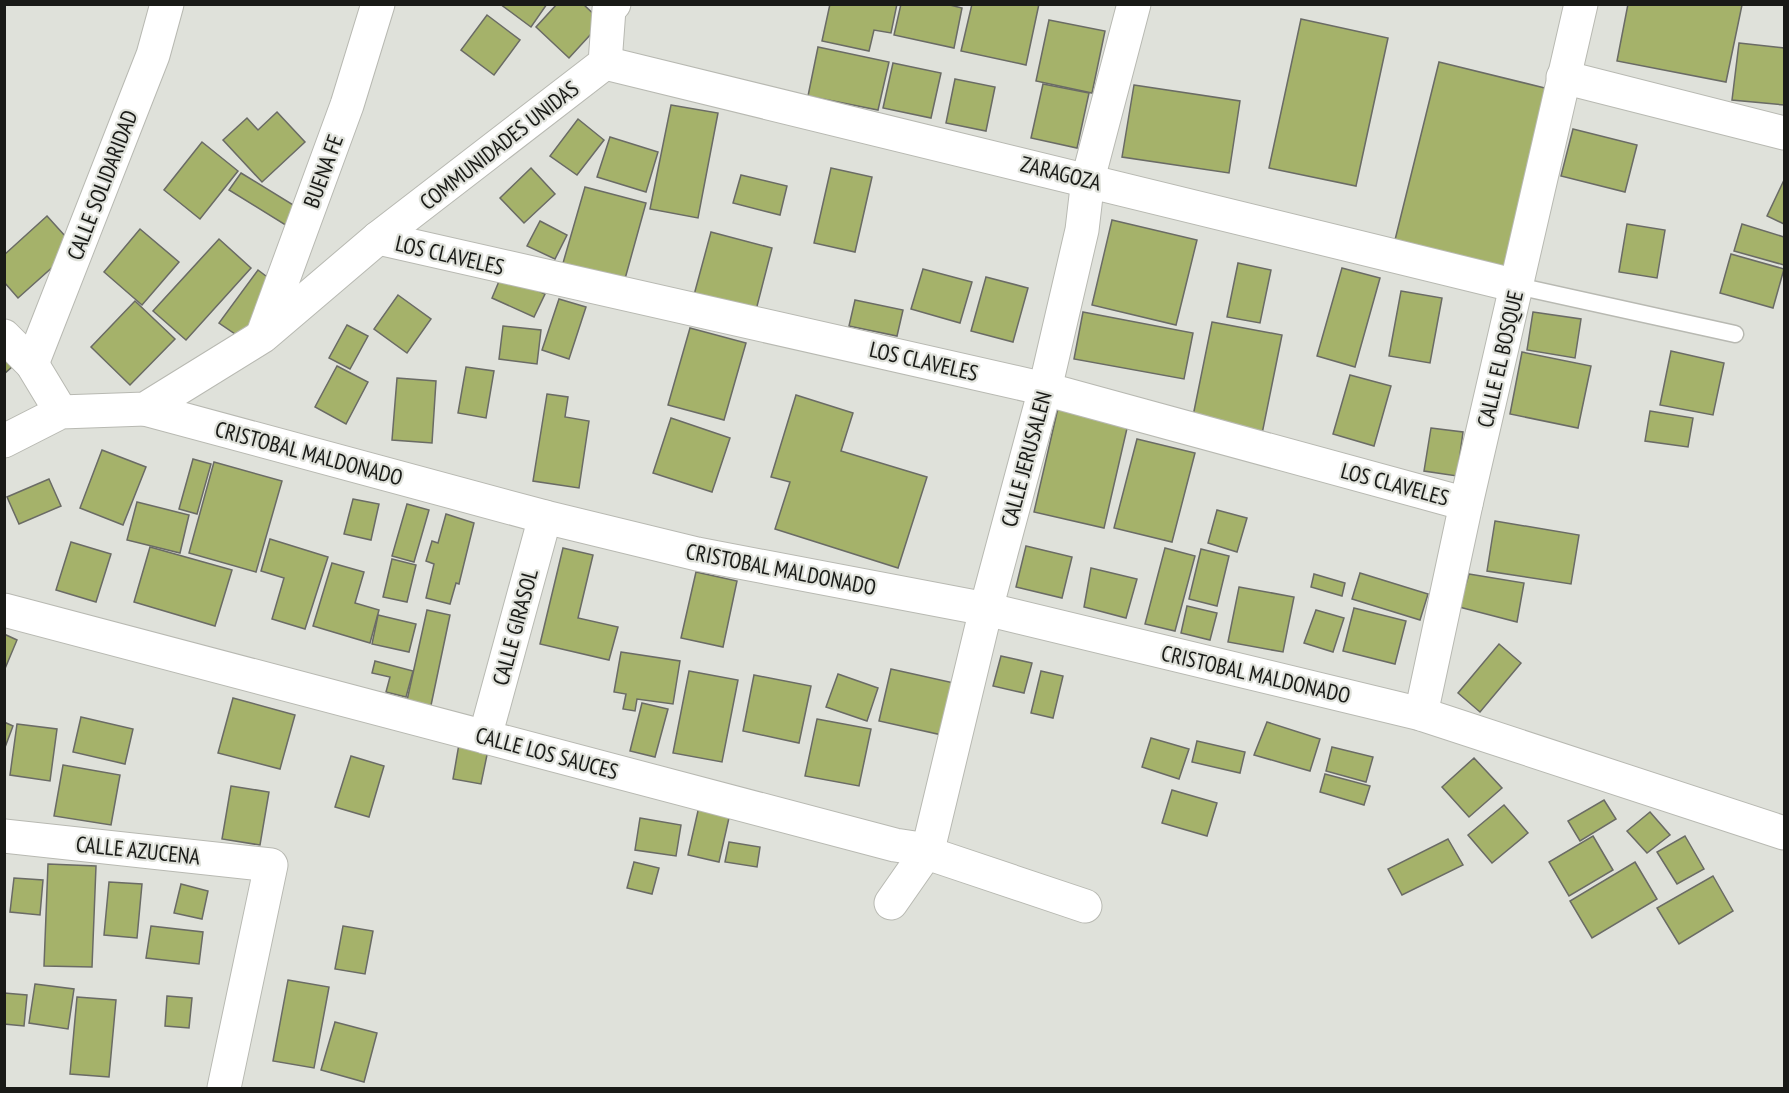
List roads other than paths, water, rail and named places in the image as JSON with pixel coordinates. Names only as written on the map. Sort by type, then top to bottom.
[{"type":"street","name":"CALLE SOLIDARIDAD","points":[[32,364],[153,56],[167,4]]},
{"type":"street","name":"BUENA FE","points":[[263,336],[347,105],[378,4]]},
{"type":"street","name":"CALLE JERUSALEN","points":[[891,903],[928,850],[986,609],[1045,389],[1082,230],[1088,179],[1134,4]]},
{"type":"street","name":"CALLE EL BOSQUE","points":[[1421,714],[1466,504],[1581,4]]},
{"type":"street","points":[[605,63],[608,6]]},
{"type":"street","name":"COMMUNIDADES UNIDAS","points":[[4,441],[61,412],[145,409],[263,336],[378,238],[605,63]]},
{"type":"street","name":"ZARAGOZA","points":[[605,63],[1088,179],[1517,286]]},
{"type":"street","points":[[1563,77],[1785,133]]},
{"type":"street","name":"LOS CLAVELES","points":[[378,238],[1045,389],[1466,504]]},
{"type":"street","points":[[4,336],[32,364],[61,412]]},
{"type":"street","name":"CRISTOBAL MALDONADO","points":[[145,409],[545,517],[697,554],[986,609],[1421,714],[1785,833]]},
{"type":"street","name":"CALLE GIRASOL","points":[[484,737],[545,517]]},
{"type":"street","name":"CALLE LOS SAUCES","points":[[4,610],[895,845],[928,850],[930,854],[1085,906]]},
{"type":"street","name":"CALLE AZUCENA","points":[[4,836],[272,865],[224,1089]]},
{"type":"lane","points":[[1517,286],[1735,334]]}]
